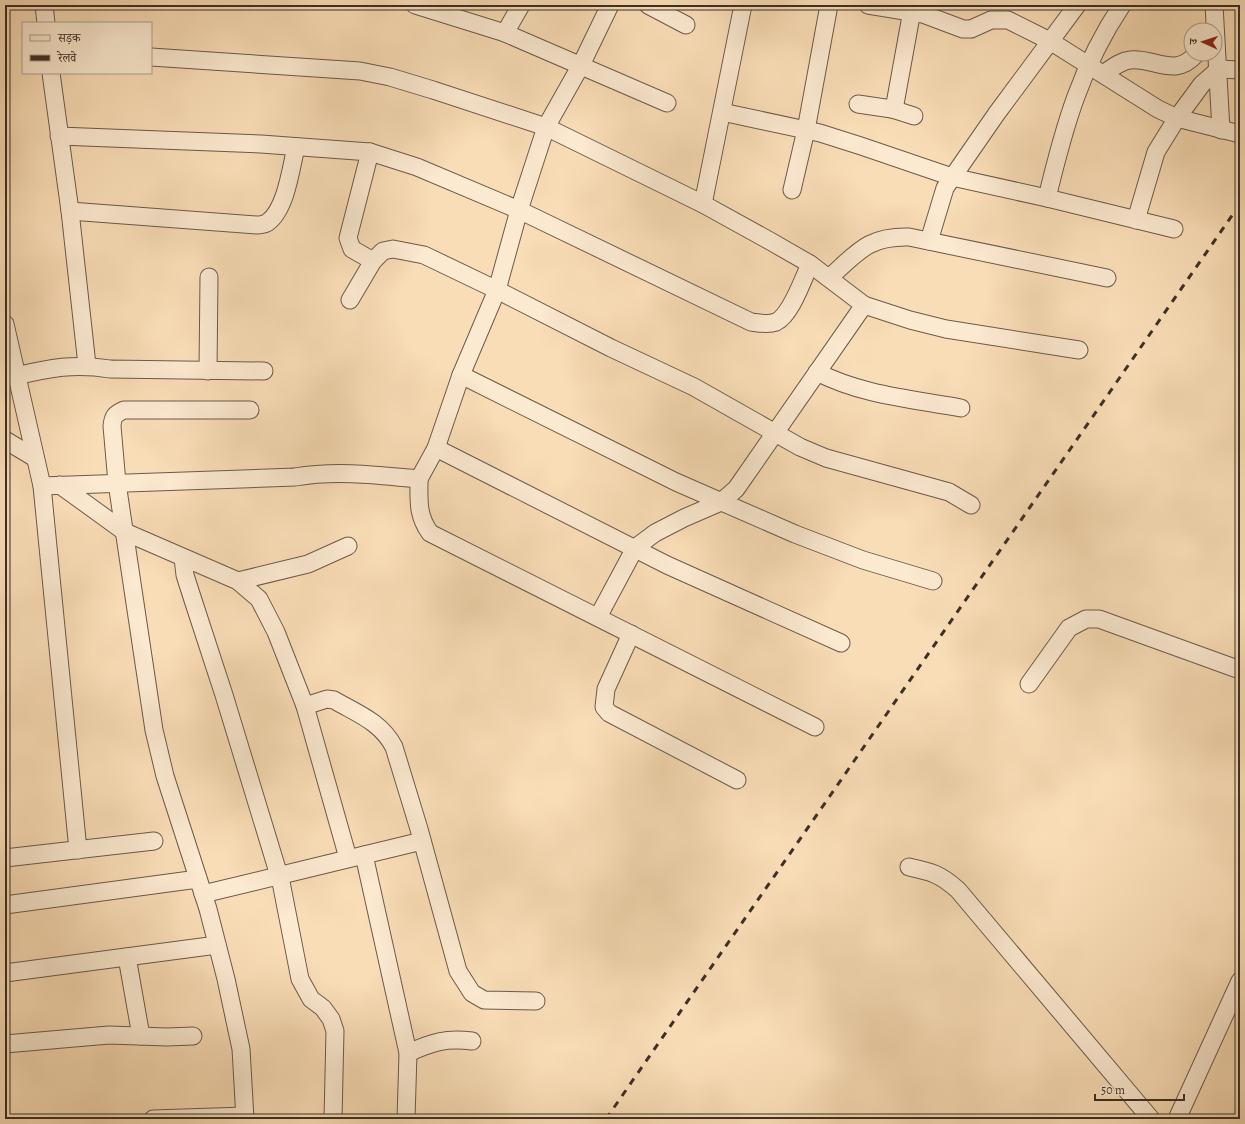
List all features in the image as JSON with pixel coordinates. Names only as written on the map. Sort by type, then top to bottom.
[{"type":"street","points":[[44,5],[46,22]]},
{"type":"street","points":[[415,5],[505,33],[667,103]]},
{"type":"street","points":[[505,33],[521,5]]},
{"type":"street","points":[[610,5],[581,65],[546,127],[519,210],[497,290],[461,375],[436,448],[419,479],[419,507],[422,522],[430,533],[815,727]]},
{"type":"street","points":[[648,5],[686,25]]},
{"type":"street","points":[[702,204],[743,5]]},
{"type":"street","points":[[792,190],[806,130],[829,5]]},
{"type":"street","points":[[868,5],[913,9],[954,27],[971,30],[991,20],[1008,20],[1050,41],[1158,109],[1177,118],[1240,134]]},
{"type":"street","points":[[929,241],[939,203],[945,188],[997,113],[1077,5]]},
{"type":"street","points":[[1047,198],[1064,129],[1073,100],[1088,65],[1122,5]]},
{"type":"street","points":[[892,109],[895,104],[913,9]]},
{"type":"street","points":[[1214,18],[1219,69],[1221,130]]},
{"type":"street","points":[[152,57],[254,62],[360,71],[390,77],[546,127],[702,204],[810,264],[864,306],[946,329],[1079,350]]},
{"type":"street","points":[[1102,74],[1124,61],[1131,60],[1168,66],[1182,65],[1188,62]]},
{"type":"street","points":[[1136,220],[1156,152],[1177,118],[1202,84],[1219,69],[1240,70]]},
{"type":"street","points":[[52,74],[70,211],[87,365]]},
{"type":"street","points":[[858,104],[892,109],[914,116]]},
{"type":"street","points":[[722,112],[806,130],[861,146],[952,178],[1047,198],[1174,229]]},
{"type":"street","points":[[59,136],[261,144],[370,152],[417,167],[519,210],[751,322],[762,324],[776,322],[787,311],[810,264]]},
{"type":"street","points":[[70,211],[257,226],[268,223],[282,203],[296,147]]},
{"type":"street","points":[[370,152],[348,238],[352,249],[373,261]]},
{"type":"street","points":[[829,278],[864,247],[880,239],[892,236],[909,237],[1107,278]]},
{"type":"street","points":[[350,300],[373,261],[383,251],[393,248],[424,255],[611,348],[694,387],[800,447],[826,458],[949,492],[971,505]]},
{"type":"street","points":[[208,370],[209,277]]},
{"type":"street","points":[[598,617],[635,548],[661,530],[721,502],[736,489],[864,306]]},
{"type":"street","points":[[5,324],[42,486],[78,850]]},
{"type":"street","points":[[16,376],[52,367],[87,365],[110,369],[264,371]]},
{"type":"street","points":[[817,372],[843,384],[864,390],[962,408]]},
{"type":"street","points":[[461,375],[662,476],[721,502],[795,534],[863,560],[933,581]]},
{"type":"street","points":[[153,1119],[245,1118],[241,1049],[226,979],[201,886],[165,776],[154,730],[117,483],[112,426],[113,417],[116,413],[124,410],[250,410]]},
{"type":"street","points":[[5,440],[36,458]]},
{"type":"street","points":[[436,448],[675,568],[841,642]]},
{"type":"street","points":[[42,486],[295,477],[328,474],[364,474],[419,479]]},
{"type":"street","points":[[60,485],[125,532],[238,581],[259,599],[276,632],[305,706],[356,856],[408,1053],[406,1119]]},
{"type":"street","points":[[238,581],[308,564],[348,546]]},
{"type":"street","points":[[183,558],[185,575],[224,695],[279,877],[300,979],[310,999],[323,1008],[331,1019],[335,1031],[333,1119]]},
{"type":"street","points":[[1029,684],[1068,628],[1086,618],[1099,619],[1240,670]]},
{"type":"street","points":[[631,634],[606,689],[604,707],[609,713],[737,780]]},
{"type":"street","points":[[305,706],[327,699],[334,700],[379,726],[388,735],[394,747],[422,841],[458,972],[472,993],[484,1000],[536,1002]]},
{"type":"street","points":[[5,858],[154,841]]},
{"type":"street","points":[[5,905],[279,877],[356,856],[422,841]]},
{"type":"street","points":[[909,867],[943,877],[958,890],[1151,1119]]},
{"type":"street","points":[[5,973],[217,945]]},
{"type":"street","points":[[127,957],[141,1036]]},
{"type":"street","points":[[1177,1119],[1240,981]]},
{"type":"street","points":[[5,1044],[109,1035],[193,1036]]},
{"type":"street","points":[[408,1053],[432,1042],[451,1039],[472,1041]]},
{"type":"railway","points":[[606,1119],[1240,204]]}]
